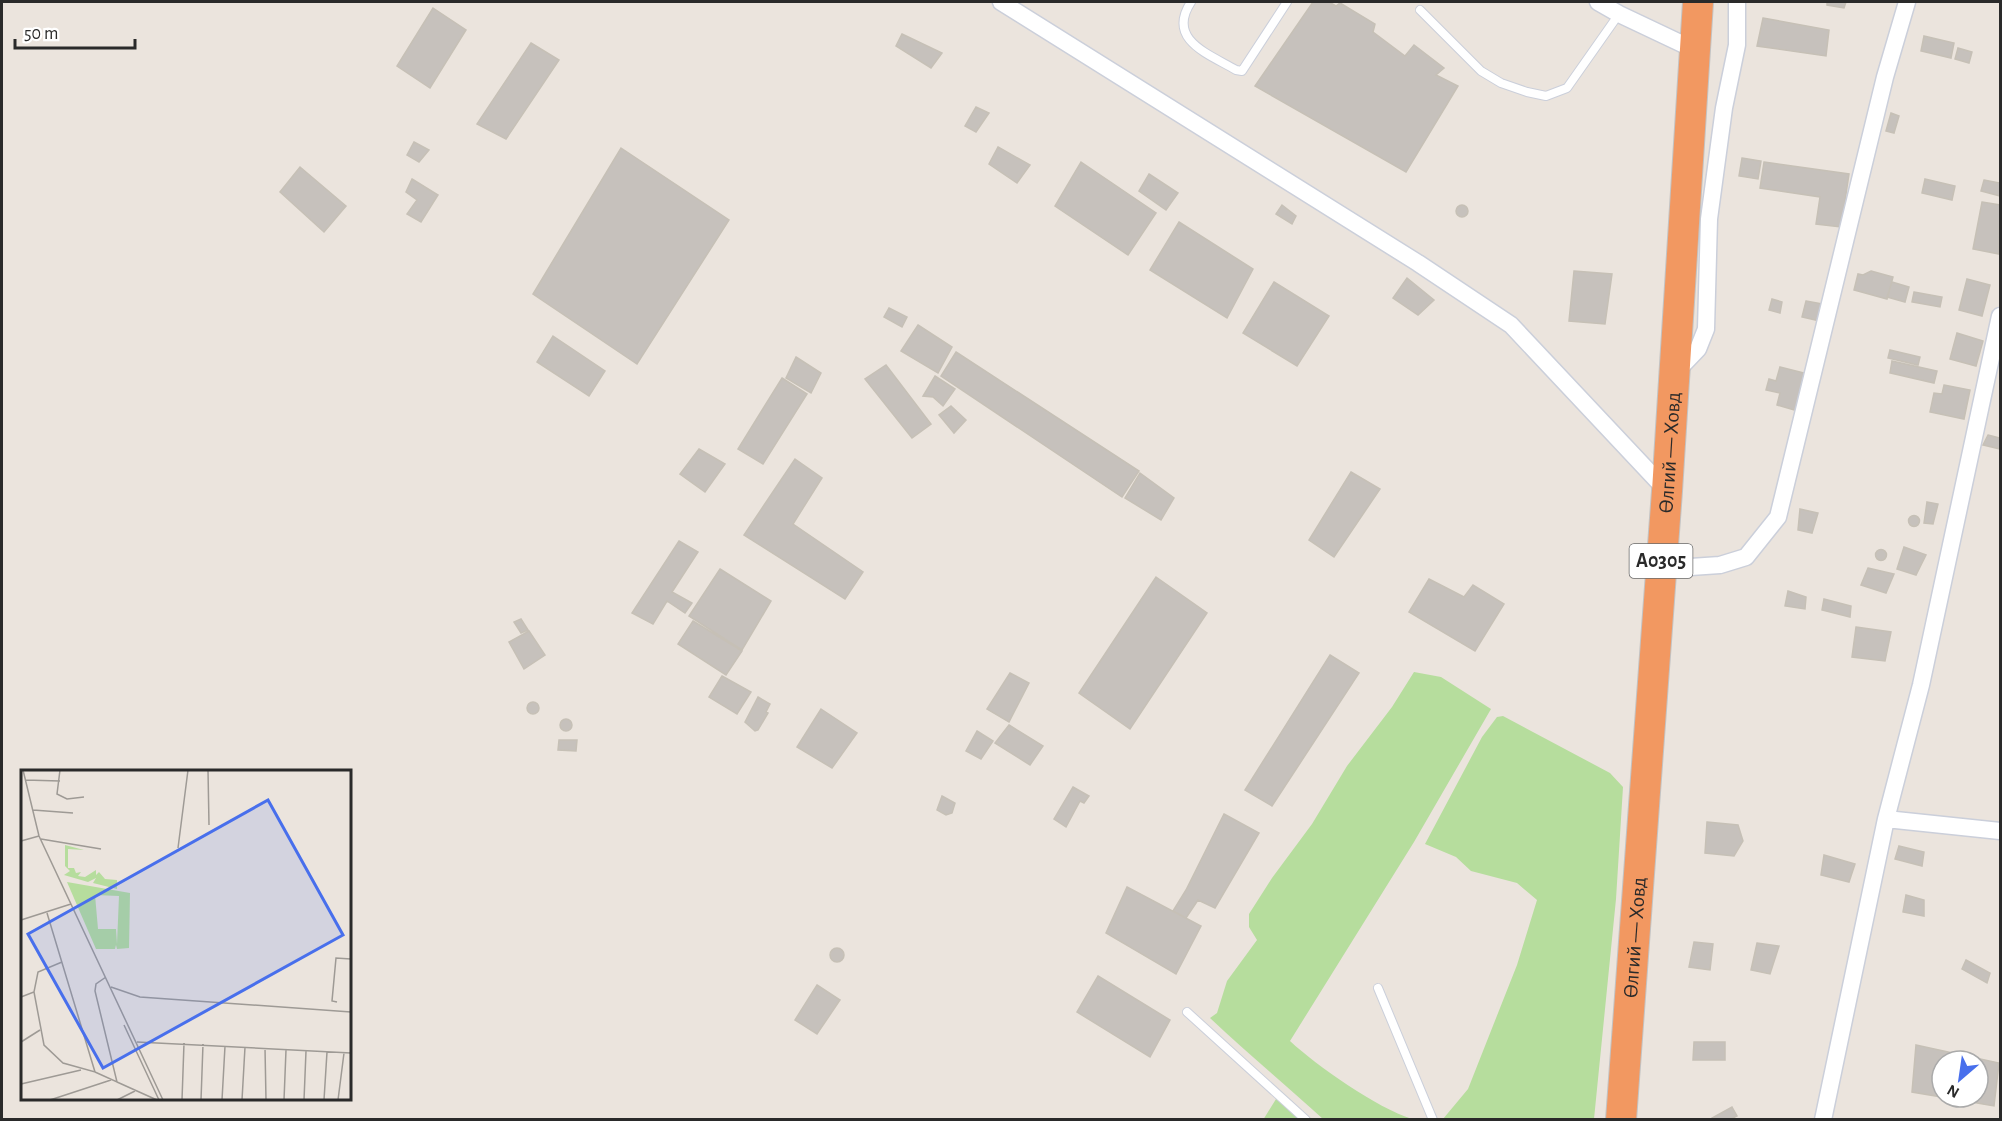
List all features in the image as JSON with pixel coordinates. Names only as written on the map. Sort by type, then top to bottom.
[{"type":"highway","name":"Өлгий — Ховд","points":[[1621,1119],[1667,491],[1698,2]]},
{"type":"street","points":[[1000,2],[1418,263],[1511,326],[1667,491]]},
{"type":"street","points":[[1598,2],[1695,50]]},
{"type":"street","points":[[1674,374],[1698,349],[1706,329],[1709,219],[1724,108],[1737,45],[1737,2]]},
{"type":"street","points":[[1661,569],[1720,565],[1746,557],[1778,517],[1885,77],[1907,2]]},
{"type":"street","points":[[1823,1119],[1886,819],[1921,685],[2001,316]]},
{"type":"street","points":[[1886,819],[2001,831]]},
{"type":"lane","points":[[1191,2],[1182,22],[1186,35],[1193,45],[1236,70],[1242,70],[1287,2]]},
{"type":"lane","points":[[1420,10],[1481,71],[1527,92],[1546,96],[1567,88],[1619,14]]},
{"type":"lane","points":[[1378,988],[1433,1119]]},
{"type":"lane","points":[[1187,1012],[1306,1119]]},
{"type":"green space","points":[[1414,672],[1441,677],[1491,709],[1414,842],[1290,1041],[1348,1085],[1382,1106],[1412,1119],[1323,1119],[1210,1018],[1217,1013],[1227,981],[1257,940],[1249,927],[1249,914],[1272,878],[1312,824],[1347,766],[1392,707]]},
{"type":"green space","points":[[1503,716],[1610,773],[1623,787],[1616,899],[1594,1119],[1443,1119],[1468,1089],[1517,965],[1537,900],[1517,883],[1471,871],[1456,857],[1425,844],[1482,737],[1497,717]]},
{"type":"green space","points":[[1281,1091],[1311,1119],[1263,1120]]},
{"type":"building","points":[[1313,2],[1329,2],[1336,6],[1340,3],[1375,24],[1373,32],[1405,56],[1414,45],[1444,68],[1436,75],[1458,86],[1406,172],[1255,86]]},
{"type":"building","points":[[1827,2],[1846,2],[1844,8],[1827,5]]},
{"type":"building","points":[[433,8],[466,30],[430,88],[397,66]]},
{"type":"building","points":[[1763,18],[1829,30],[1826,56],[1757,46]]},
{"type":"building","points":[[902,34],[942,53],[931,68],[896,46]]},
{"type":"building","points":[[1924,36],[1954,43],[1951,58],[1921,51]]},
{"type":"building","points":[[531,43],[559,60],[506,139],[477,124]]},
{"type":"building","points":[[1958,48],[1972,52],[1969,63],[1955,59]]},
{"type":"building","points":[[976,107],[989,113],[976,132],[965,126]]},
{"type":"building","points":[[1891,113],[1899,116],[1894,133],[1886,131]]},
{"type":"building","points":[[414,142],[429,150],[419,162],[407,155]]},
{"type":"building","points":[[998,147],[1030,165],[1017,183],[989,164]]},
{"type":"building","points":[[621,148],[729,220],[637,364],[533,294]]},
{"type":"building","points":[[1742,158],[1761,161],[1758,179],[1739,176]]},
{"type":"building","points":[[1081,162],[1156,213],[1128,255],[1055,206]]},
{"type":"building","points":[[1764,162],[1849,174],[1841,227],[1816,224],[1820,197],[1760,188]]},
{"type":"building","points":[[300,167],[346,206],[324,232],[280,192]]},
{"type":"building","points":[[1149,174],[1178,193],[1166,210],[1139,191]]},
{"type":"building","points":[[412,179],[438,195],[421,222],[407,214],[417,200],[406,192]]},
{"type":"building","points":[[1925,179],[1955,186],[1952,200],[1922,193]]},
{"type":"building","points":[[1984,180],[2000,183],[2000,196],[1981,191]]},
{"type":"building","points":[[1982,202],[2000,205],[1999,254],[1973,249]]},
{"type":"building","points":[[1282,205],[1296,216],[1292,224],[1276,214]]},
{"type":"building","points":[[1464,205],[1468,211],[1464,217],[1460,217],[1456,209]]},
{"type":"building","points":[[1179,222],[1253,269],[1227,318],[1150,270]]},
{"type":"building","points":[[1574,271],[1612,274],[1605,324],[1569,321]]},
{"type":"building","points":[[1871,271],[1893,277],[1887,299],[1854,290],[1858,274],[1863,275]]},
{"type":"building","points":[[1407,278],[1434,300],[1418,315],[1393,298]]},
{"type":"building","points":[[1967,279],[1990,285],[1982,316],[1959,310]]},
{"type":"building","points":[[1274,282],[1329,316],[1297,366],[1243,333]]},
{"type":"building","points":[[1892,282],[1909,287],[1905,302],[1887,297]]},
{"type":"building","points":[[1914,292],[1942,297],[1940,307],[1912,302]]},
{"type":"building","points":[[1772,299],[1782,302],[1780,313],[1769,310]]},
{"type":"building","points":[[1806,301],[1823,304],[1820,321],[1802,317]]},
{"type":"building","points":[[889,308],[907,317],[902,327],[884,317]]},
{"type":"building","points":[[918,325],[952,347],[938,373],[901,351]]},
{"type":"building","points":[[1957,333],[1983,341],[1976,366],[1950,359]]},
{"type":"building","points":[[553,336],[605,371],[589,396],[537,362]]},
{"type":"building","points":[[1890,350],[1920,357],[1918,365],[1888,358]]},
{"type":"building","points":[[956,352],[1139,471],[1122,497],[941,376]]},
{"type":"building","points":[[796,357],[821,373],[811,393],[786,378]]},
{"type":"building","points":[[1892,361],[1937,371],[1934,383],[1890,373]]},
{"type":"building","points":[[886,365],[931,424],[912,438],[865,379]]},
{"type":"building","points":[[1780,367],[1808,374],[1798,411],[1777,405],[1780,393],[1766,390],[1769,379],[1776,381]]},
{"type":"building","points":[[935,376],[955,389],[943,406],[933,397],[923,396]]},
{"type":"building","points":[[782,378],[807,394],[763,464],[738,449]]},
{"type":"building","points":[[1944,385],[1970,390],[1964,419],[1930,412],[1934,393],[1942,394]]},
{"type":"building","points":[[951,406],[966,420],[954,433],[939,415]]},
{"type":"building","points":[[1988,435],[2000,438],[2000,449],[1983,445]]},
{"type":"building","points":[[699,449],[725,464],[705,492],[680,474]]},
{"type":"building","points":[[795,459],[822,478],[793,524],[863,572],[845,599],[744,535]]},
{"type":"building","points":[[1351,472],[1380,489],[1334,557],[1309,540]]},
{"type":"building","points":[[1140,473],[1174,498],[1161,520],[1125,498]]},
{"type":"building","points":[[1927,502],[1938,504],[1933,524],[1924,523]]},
{"type":"building","points":[[1800,509],[1818,513],[1812,533],[1798,530]]},
{"type":"building","points":[[1914,516],[1918,517],[1918,525],[1914,526],[1910,525],[1909,521],[1910,517]]},
{"type":"building","points":[[679,541],[698,552],[672,592],[692,603],[685,613],[667,601],[653,624],[632,613]]},
{"type":"building","points":[[1904,547],[1926,555],[1916,575],[1897,569]]},
{"type":"building","points":[[1881,550],[1885,551],[1885,559],[1881,560],[1877,559],[1876,555],[1877,551]]},
{"type":"building","points":[[1868,568],[1894,574],[1886,593],[1861,585]]},
{"type":"building","points":[[720,569],[771,601],[742,650],[689,616]]},
{"type":"building","points":[[1156,577],[1207,613],[1130,729],[1079,693]]},
{"type":"building","points":[[1429,579],[1464,597],[1473,585],[1504,604],[1475,651],[1409,612]]},
{"type":"building","points":[[1788,591],[1806,597],[1805,609],[1785,606]]},
{"type":"building","points":[[1824,599],[1851,606],[1850,617],[1822,610]]},
{"type":"building","points":[[521,619],[528,630],[521,633],[514,622]]},
{"type":"building","points":[[693,621],[742,651],[726,675],[678,644]]},
{"type":"building","points":[[1856,627],[1891,632],[1885,661],[1852,657]]},
{"type":"building","points":[[529,631],[545,655],[524,669],[509,642]]},
{"type":"building","points":[[1330,655],[1359,673],[1272,806],[1245,790]]},
{"type":"building","points":[[1010,673],[1029,683],[1009,722],[987,709]]},
{"type":"building","points":[[722,676],[751,692],[737,714],[709,697]]},
{"type":"building","points":[[758,697],[770,704],[766,712],[768,713],[758,730],[755,731],[745,722]]},
{"type":"building","points":[[533,702],[539,708],[533,714],[527,708]]},
{"type":"building","points":[[821,709],[857,733],[832,768],[797,747]]},
{"type":"building","points":[[568,719],[572,725],[568,731],[564,731],[560,723]]},
{"type":"building","points":[[1009,725],[1043,746],[1030,765],[995,743]]},
{"type":"building","points":[[977,731],[993,741],[981,759],[966,751]]},
{"type":"building","points":[[559,740],[577,740],[576,751],[558,750]]},
{"type":"building","points":[[1073,787],[1089,796],[1084,803],[1080,801],[1066,827],[1054,819]]},
{"type":"building","points":[[942,796],[955,803],[952,813],[946,815],[937,810]]},
{"type":"building","points":[[1224,814],[1259,833],[1215,908],[1198,900],[1186,918],[1173,911]]},
{"type":"building","points":[[1707,822],[1738,825],[1743,841],[1734,856],[1705,853]]},
{"type":"building","points":[[1899,846],[1924,852],[1922,866],[1895,859]]},
{"type":"building","points":[[1824,855],[1855,864],[1849,882],[1821,875]]},
{"type":"building","points":[[1127,887],[1201,926],[1176,974],[1106,933]]},
{"type":"building","points":[[1906,895],[1924,900],[1924,916],[1903,912]]},
{"type":"building","points":[[1694,942],[1713,944],[1710,970],[1689,967]]},
{"type":"building","points":[[1757,943],[1779,946],[1770,974],[1751,970]]},
{"type":"building","points":[[837,948],[842,950],[844,955],[842,960],[837,962],[832,960],[830,955],[832,950]]},
{"type":"building","points":[[1966,960],[1990,973],[1987,983],[1962,969]]},
{"type":"building","points":[[1098,976],[1170,1020],[1150,1057],[1077,1012]]},
{"type":"building","points":[[817,985],[840,1000],[817,1034],[795,1020]]},
{"type":"building","points":[[1694,1042],[1725,1042],[1725,1060],[1693,1060]]},
{"type":"building","points":[[1916,1045],[1934,1049],[1930,1049],[1930,1095],[1912,1092]]},
{"type":"building","points":[[1990,1061],[1999,1063],[1994,1106],[1990,1105]]},
{"type":"building","points":[[1732,1107],[1737,1116],[1729,1120],[1713,1120],[1712,1118]]}]
